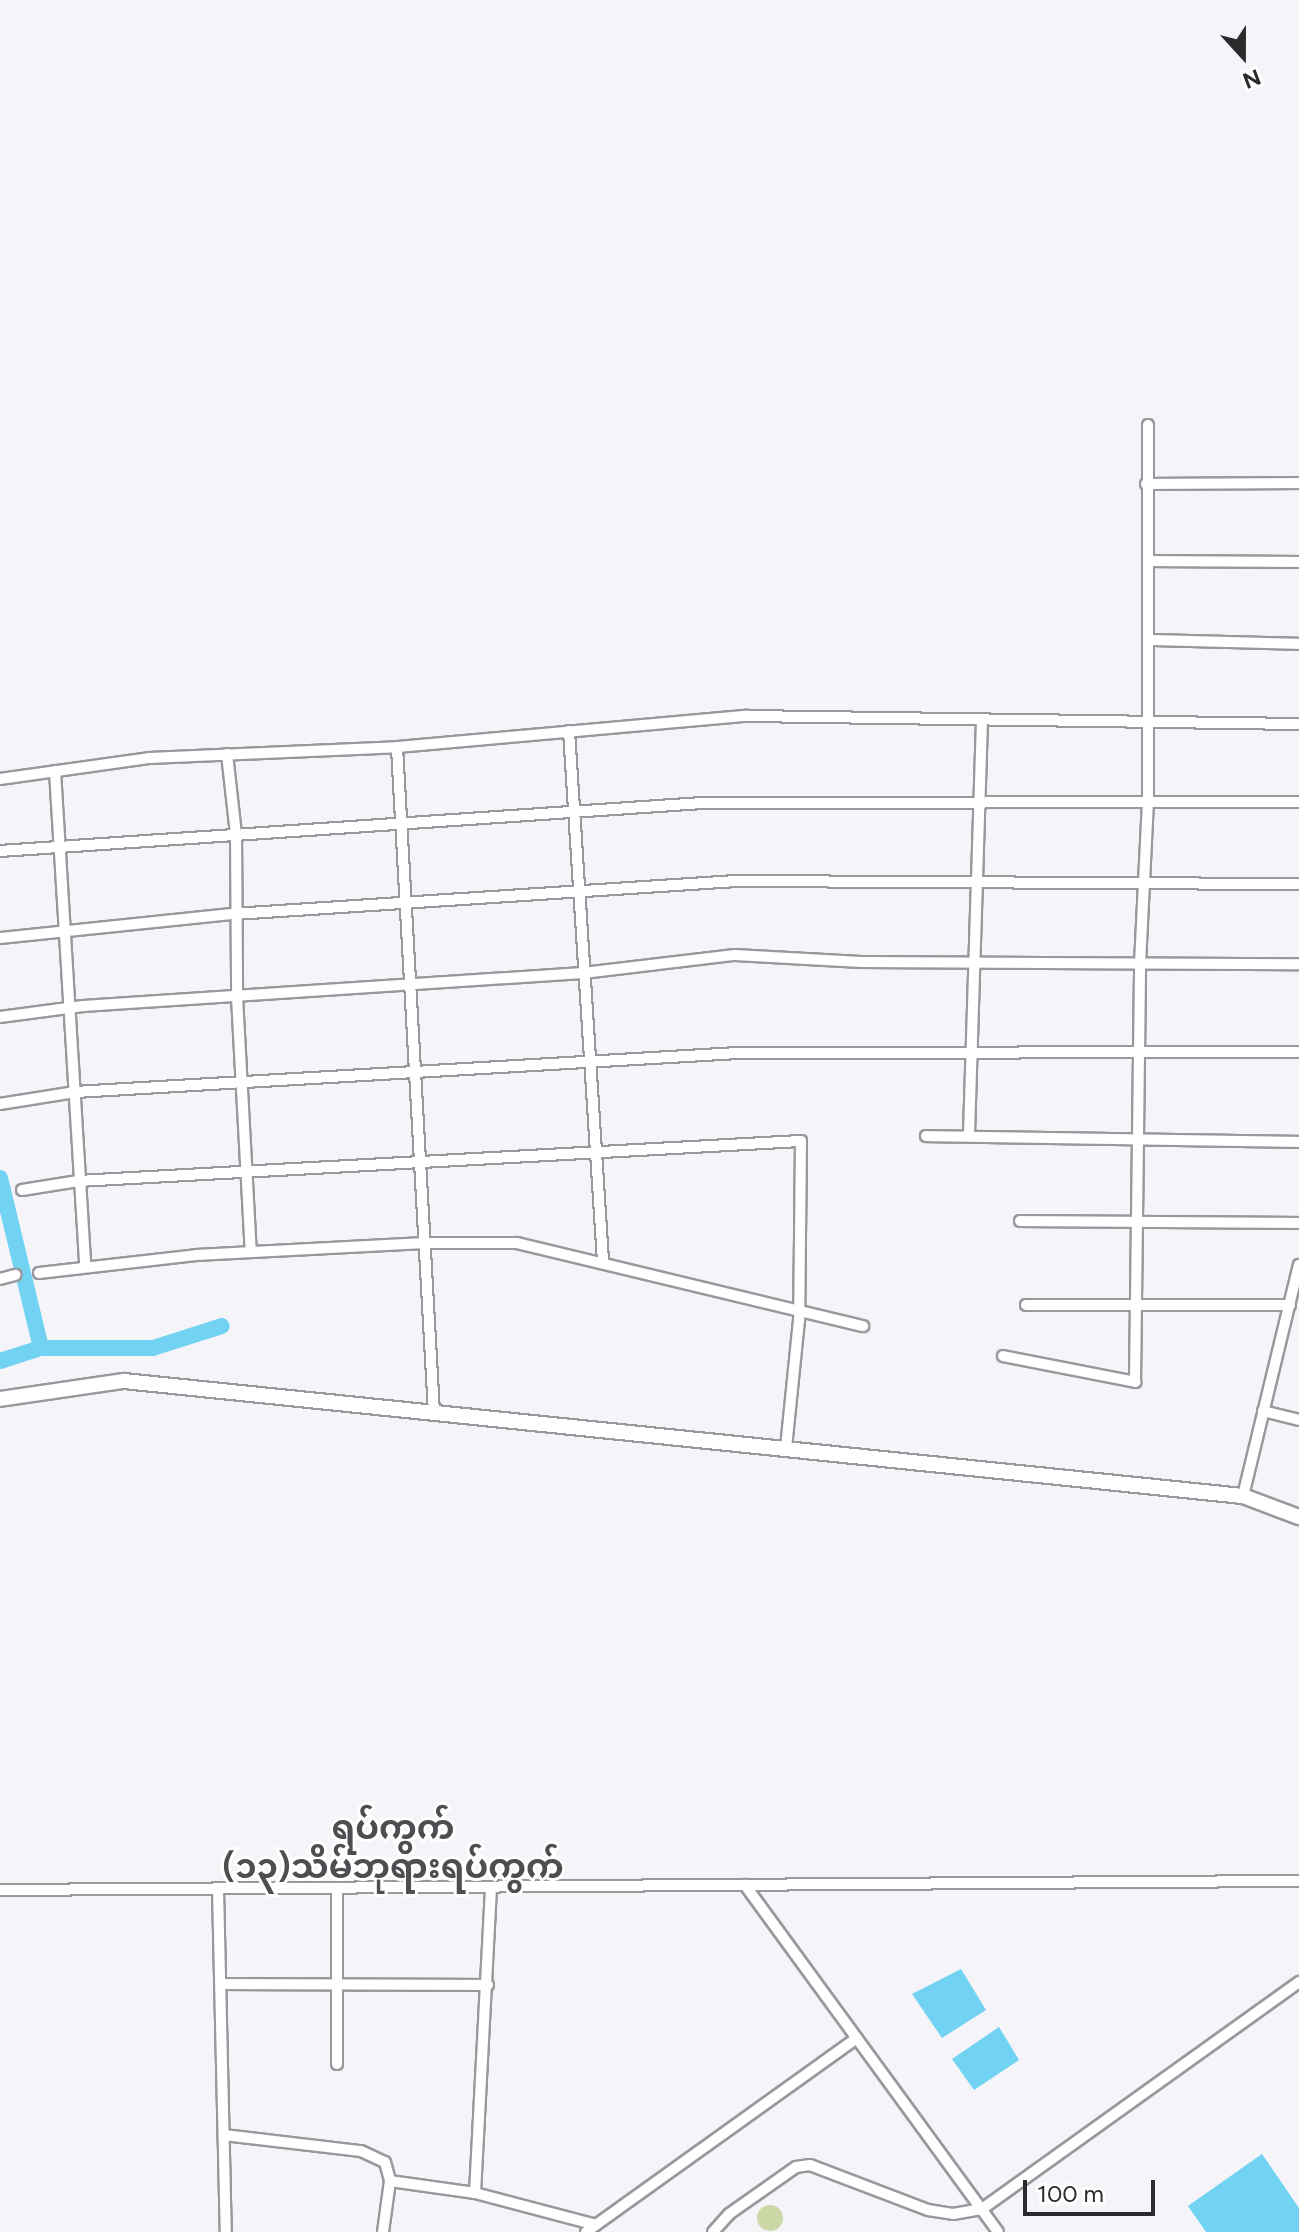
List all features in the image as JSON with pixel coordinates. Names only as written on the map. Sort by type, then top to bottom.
[{"type":"main road","points":[[0,1399],[124,1381],[1243,1496],[1299,1517]]},
{"type":"street","points":[[1003,1356],[1133,1383],[1138,1303],[1143,1050],[1140,964],[1148,802],[1148,425]]},
{"type":"street","points":[[1146,484],[1299,483]]},
{"type":"street","points":[[1149,561],[1299,562]]},
{"type":"street","points":[[1148,640],[1299,644]]},
{"type":"street","points":[[0,779],[149,758],[397,747],[747,716],[1299,724]]},
{"type":"street","points":[[969,1134],[976,803],[982,720]]},
{"type":"street","points":[[569,731],[603,1261]]},
{"type":"street","points":[[397,747],[434,1414]]},
{"type":"street","points":[[227,754],[236,834],[234,914],[237,997],[246,1082],[251,1252]]},
{"type":"street","points":[[55,771],[63,845],[67,1007],[85,1267]]},
{"type":"street","points":[[0,851],[703,803],[1299,802]]},
{"type":"street","points":[[0,938],[63,929],[234,914],[736,881],[1299,884]]},
{"type":"street","points":[[0,1017],[67,1007],[583,973],[735,955],[975,963],[1299,964]]},
{"type":"street","points":[[0,1104],[75,1092],[737,1053],[1299,1052]]},
{"type":"street","points":[[926,1136],[969,1134],[1299,1142]]},
{"type":"street","points":[[22,1190],[78,1181],[801,1141],[799,1310],[786,1449]]},
{"type":"street","points":[[1020,1221],[1140,1219],[1299,1223]]},
{"type":"street","points":[[39,1273],[251,1252],[425,1243],[517,1243],[603,1261],[863,1326]]},
{"type":"street","points":[[1243,1496],[1299,1265]]},
{"type":"street","points":[[0,1279],[15,1275]]},
{"type":"street","points":[[1026,1305],[1290,1305]]},
{"type":"street","points":[[1263,1411],[1299,1420]]},
{"type":"street","points":[[0,1890],[1299,1881]]},
{"type":"street","points":[[745,1885],[998,2232]]},
{"type":"street","points":[[475,2193],[491,1887]]},
{"type":"street","points":[[337,1888],[337,2064]]},
{"type":"street","points":[[218,1889],[226,2232]]},
{"type":"street","points":[[221,1984],[488,1985]]},
{"type":"street","points":[[713,2232],[729,2214],[796,2167],[810,2165],[928,2210],[953,2214],[982,2209],[1295,1985],[1299,2000]]},
{"type":"street","points":[[586,2232],[857,2038]]},
{"type":"street","points":[[224,2135],[361,2151],[385,2162],[390,2181],[383,2232]]},
{"type":"street","points":[[390,2181],[475,2193],[596,2225]]},
{"type":"green space","points":[[770,2205],[779,2209],[783,2218],[779,2227],[770,2231],[761,2227],[757,2218],[761,2209]]},
{"type":"water","points":[[961,1969],[986,2010],[942,2038],[912,1994]]},
{"type":"water","points":[[999,2027],[1019,2060],[974,2090],[952,2059]]},
{"type":"water","points":[[1262,2154],[1299,2208],[1299,2232],[1206,2232],[1188,2206]]},
{"type":"waterway","points":[[0,1178],[41,1348]]},
{"type":"waterway","points":[[0,1361],[41,1348],[153,1348],[222,1326]]},
{"type":"district","name":"ရပ်ကွက် (၁၃)သိမ်ဘုရားရပ်ကွက်","points":[[393,1846]]}]
